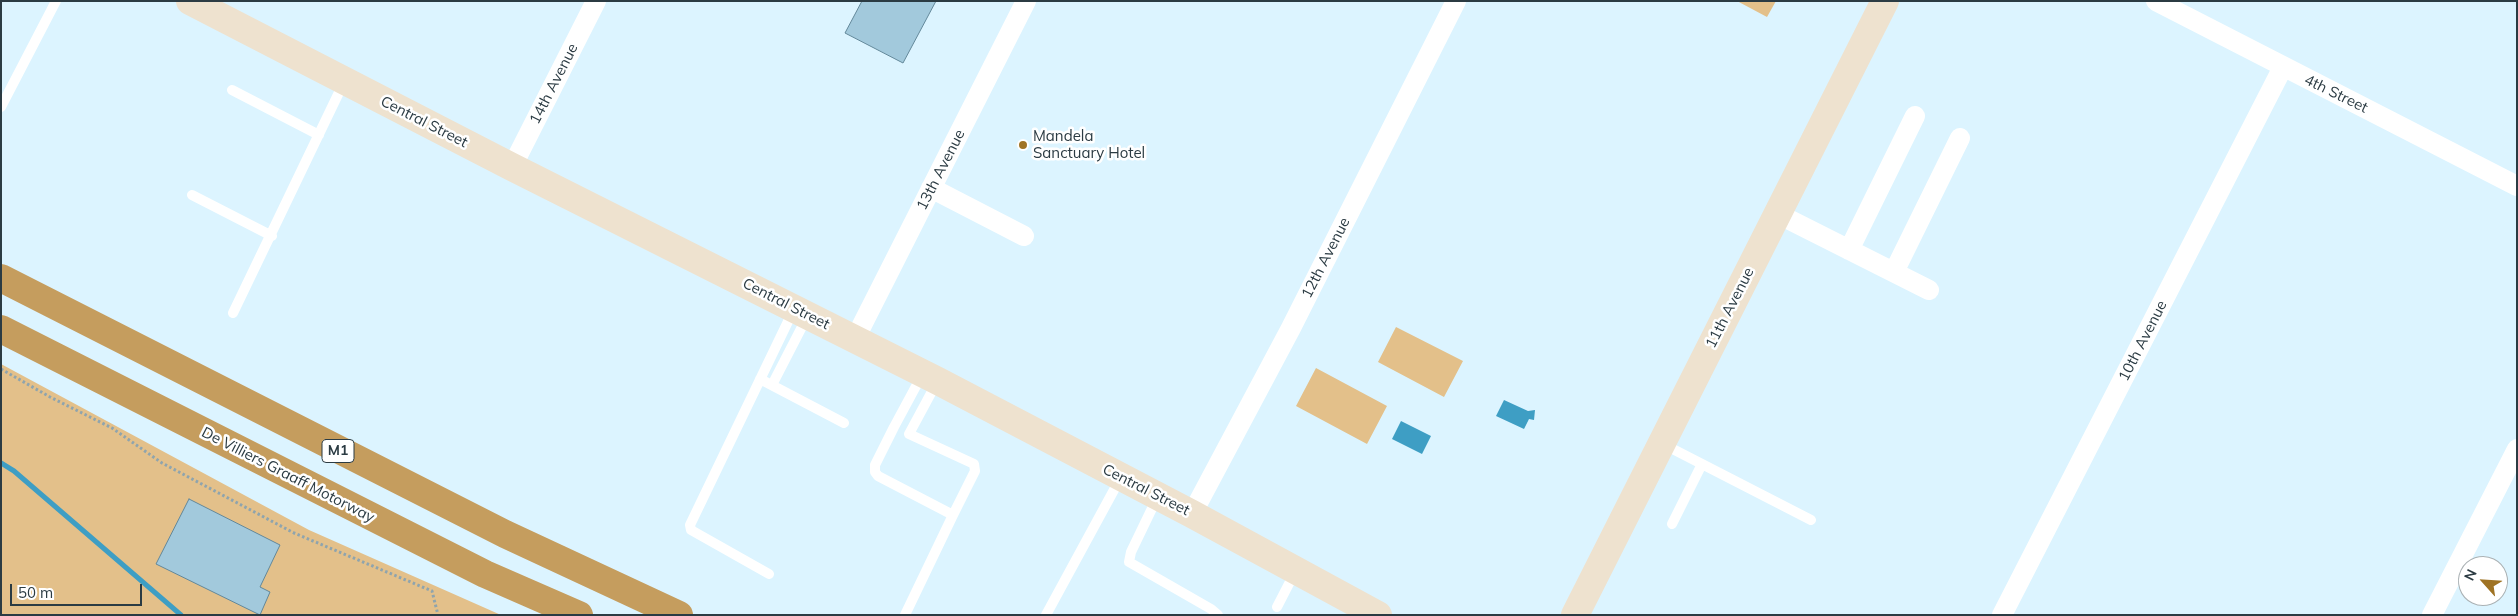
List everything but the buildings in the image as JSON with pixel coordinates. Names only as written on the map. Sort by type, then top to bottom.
[{"type":"highway","points":[[1,259],[24,276],[34,296]]},
{"type":"highway","name":"M1","points":[[1,278],[505,534],[680,615]]},
{"type":"highway","name":"De Villiers Graaff Motorway","points":[[1,330],[484,574],[579,615]]},
{"type":"main road","name":"Central Street","points":[[190,1],[512,167],[855,339],[1158,496],[1378,615]]},
{"type":"main road","name":"11th Avenue","points":[[1575,615],[1884,1]]},
{"type":"street","name":"14th Avenue","points":[[512,167],[596,1]]},
{"type":"street","name":"13th Avenue","points":[[855,339],[1026,1]]},
{"type":"street","name":"12th Avenue","points":[[1192,514],[1291,328],[1456,1]]},
{"type":"street","name":"4th Street","points":[[2156,1],[2517,186]]},
{"type":"street","name":"10th Avenue","points":[[2002,615],[2283,67]]},
{"type":"street","points":[[1849,250],[1915,116]]},
{"type":"street","points":[[1894,272],[1960,138]]},
{"type":"street","points":[[931,188],[1024,236]]},
{"type":"street","points":[[1778,214],[1929,290]]},
{"type":"street","points":[[2432,615],[2517,449]]},
{"type":"lane","points":[[1,107],[56,1]]},
{"type":"lane","points":[[233,312],[272,236],[344,81]]},
{"type":"lane","points":[[232,90],[319,135]]},
{"type":"lane","points":[[192,195],[272,236]]},
{"type":"lane","points":[[769,574],[692,530],[690,525],[760,378],[801,312]]},
{"type":"lane","points":[[772,385],[801,312]]},
{"type":"lane","points":[[760,378],[844,423]]},
{"type":"lane","points":[[930,378],[894,427],[876,465],[875,472],[878,476],[953,515]]},
{"type":"lane","points":[[909,434],[930,378]]},
{"type":"lane","points":[[894,427],[974,464],[975,471],[905,615]]},
{"type":"lane","points":[[1662,444],[1811,520]]},
{"type":"lane","points":[[1672,524],[1702,464]]},
{"type":"lane","points":[[1046,615],[1121,477]]},
{"type":"lane","points":[[1158,496],[1130,552],[1129,562],[1211,608],[1218,615]]},
{"type":"lane","points":[[1276,607],[1296,571]]},
{"type":"path","points":[[1,369],[50,398],[112,428],[162,463],[294,533],[432,591],[438,615]]},
{"type":"shaded area","points":[[1737,1],[1776,1],[1767,17]]},
{"type":"shaded area","points":[[1396,327],[1463,361],[1444,397],[1378,362]]},
{"type":"shaded area","points":[[1,364],[309,530],[501,615],[1,615]]},
{"type":"shaded area","points":[[1316,368],[1387,406],[1367,444],[1296,406]]},
{"type":"water","points":[[1504,400],[1528,411],[1535,410],[1534,420],[1529,419],[1524,429],[1496,416]]},
{"type":"water","points":[[1401,421],[1431,436],[1422,454],[1392,439]]},
{"type":"waterway","points":[[1,463],[14,471],[181,615]]},
{"type":"place","name":"Mandela Sanctuary Hotel","points":[[1023,145]]}]
